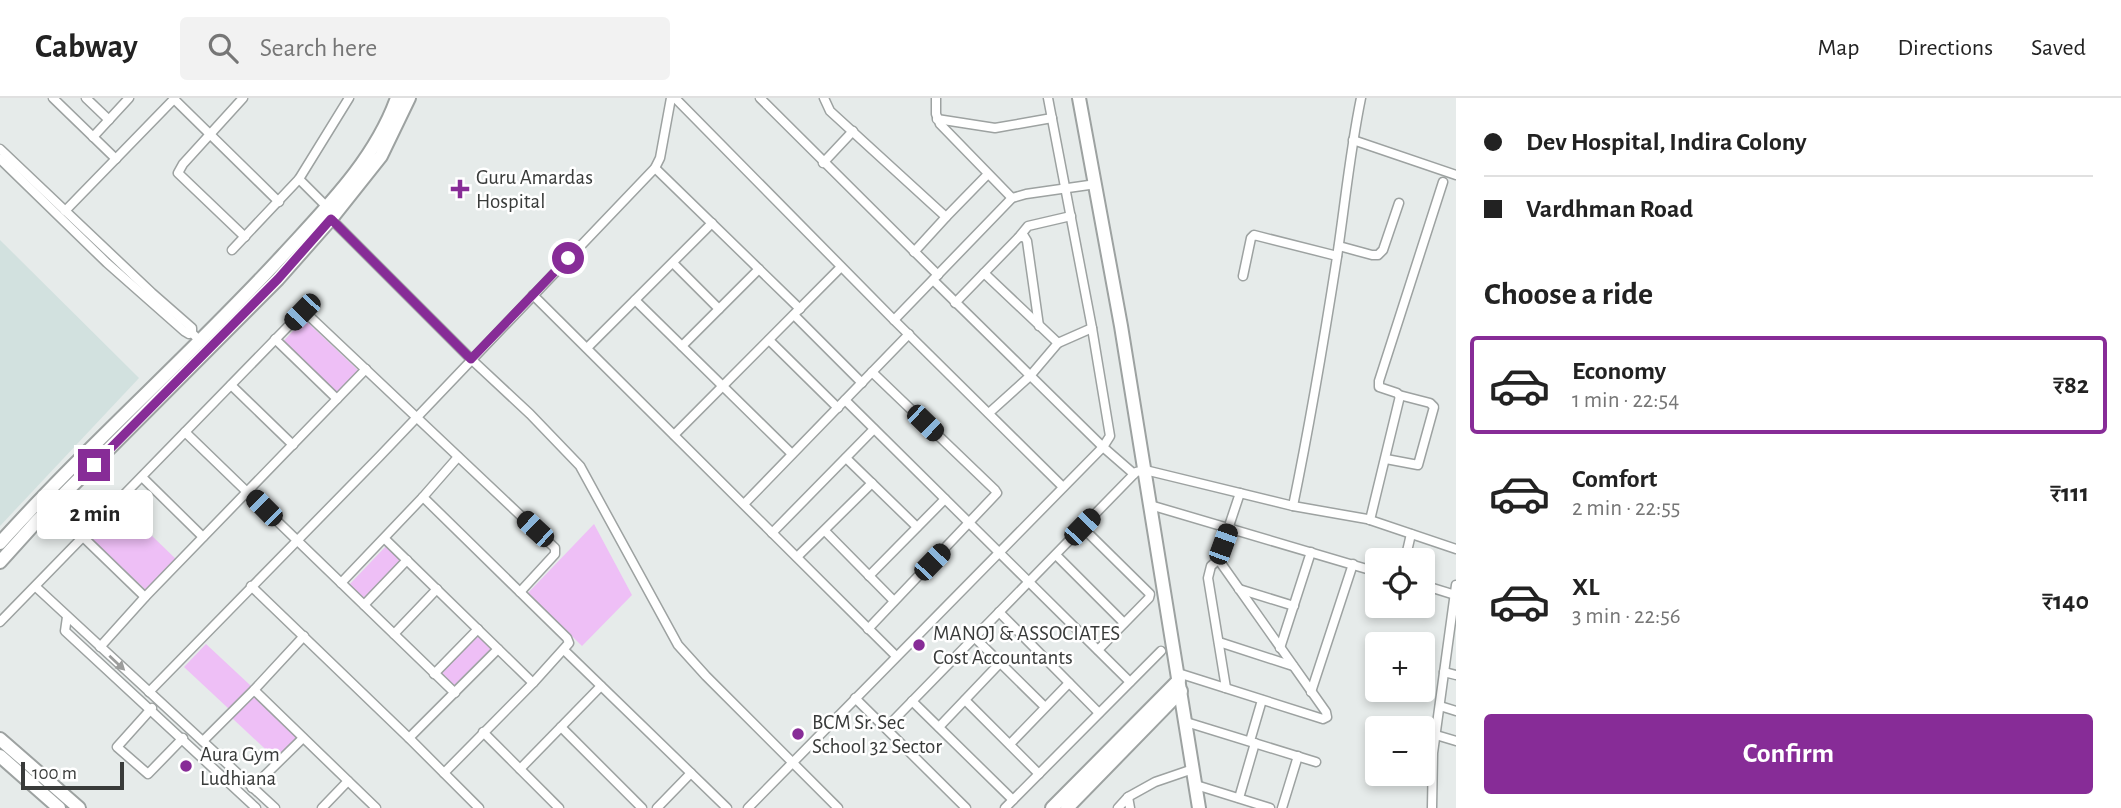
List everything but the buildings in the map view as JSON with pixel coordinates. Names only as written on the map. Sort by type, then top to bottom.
[{"type":"street","points":[[53,98],[116,159]]},
{"type":"street","points":[[86,98],[109,120]]},
{"type":"street","points":[[93,137],[128,98]]},
{"type":"street","points":[[243,98],[183,164],[178,173],[245,237]]},
{"type":"street","points":[[232,250],[299,180],[349,98]]},
{"type":"street","points":[[0,543],[48,491],[201,341],[278,279],[363,162],[384,128],[397,98]]},
{"type":"street","points":[[327,212],[381,156],[409,98]]},
{"type":"street","points":[[149,692],[655,168],[660,158],[673,98]]},
{"type":"street","points":[[673,98],[1063,487]]},
{"type":"street","points":[[760,98],[914,252],[955,303],[1103,447],[1139,472],[1370,520],[1456,549]]},
{"type":"street","points":[[824,98],[830,110],[946,217]]},
{"type":"street","points":[[936,98],[937,119],[987,175],[1012,198]]},
{"type":"street","points":[[748,808],[1109,440],[1110,430],[1092,328],[1048,98]]},
{"type":"street","points":[[1079,98],[1096,184],[1139,472],[1150,505],[1199,808]]},
{"type":"street","points":[[1293,506],[1312,410],[1361,98]]},
{"type":"street","points":[[65,211],[174,99],[279,202]]},
{"type":"street","points":[[937,119],[995,128],[1052,118]]},
{"type":"street","points":[[824,163],[853,131]]},
{"type":"street","points":[[1353,140],[1456,175]]},
{"type":"street","points":[[0,149],[191,328],[201,341]]},
{"type":"street","points":[[0,159],[107,262],[184,331],[201,341]]},
{"type":"street","points":[[655,168],[759,269],[862,383]]},
{"type":"street","points":[[914,252],[987,175]]},
{"type":"street","points":[[299,180],[471,359],[580,466],[678,645],[838,808]]},
{"type":"street","points":[[1386,459],[1418,465],[1434,407],[1430,403],[1380,387],[1379,381],[1443,182]]},
{"type":"street","points":[[894,320],[1012,198],[1096,184]]},
{"type":"street","points":[[1339,246],[1372,256],[1381,253],[1399,203]]},
{"type":"street","points":[[955,303],[1028,226],[1071,216]]},
{"type":"street","points":[[587,348],[712,223]]},
{"type":"street","points":[[1243,276],[1251,238],[1254,235],[1337,256]]},
{"type":"street","points":[[1020,237],[1024,236],[1027,241],[1039,326]]},
{"type":"street","points":[[673,263],[719,310]]},
{"type":"street","points":[[674,435],[841,267]]},
{"type":"street","points":[[682,346],[759,269]]},
{"type":"street","points":[[985,273],[1058,343]]},
{"type":"street","points":[[533,295],[896,656]]},
{"type":"street","points":[[635,300],[792,454]]},
{"type":"street","points":[[0,622],[302,312],[555,548],[555,554],[520,592]]},
{"type":"street","points":[[989,413],[1030,376],[1058,343],[1092,328]]},
{"type":"street","points":[[744,504],[909,334]]},
{"type":"street","points":[[275,339],[337,399]]},
{"type":"street","points":[[769,340],[838,408]]},
{"type":"street","points":[[0,562],[201,341]]},
{"type":"street","points":[[100,646],[366,369]]},
{"type":"street","points":[[868,629],[997,493],[872,372]]},
{"type":"street","points":[[231,385],[293,445]]},
{"type":"street","points":[[1370,520],[1399,395]]},
{"type":"street","points":[[845,400],[1130,682]]},
{"type":"street","points":[[772,533],[874,429]]},
{"type":"street","points":[[185,432],[455,693]]},
{"type":"street","points":[[341,583],[385,539],[458,457]]},
{"type":"street","points":[[846,457],[917,527]]},
{"type":"street","points":[[886,728],[1139,472]]},
{"type":"street","points":[[142,477],[203,537]]},
{"type":"street","points":[[797,557],[872,483]]},
{"type":"street","points":[[1226,688],[1208,578],[1212,566],[1219,559],[1240,493]]},
{"type":"street","points":[[423,497],[567,638],[569,643],[444,773]]},
{"type":"street","points":[[869,576],[945,499]]},
{"type":"street","points":[[1150,505],[1365,568]]},
{"type":"street","points":[[1082,527],[1150,594],[1098,650]]},
{"type":"street","points":[[825,531],[894,601]]},
{"type":"street","points":[[1408,548],[1411,534]]},
{"type":"street","points":[[83,537],[145,597]]},
{"type":"street","points":[[385,539],[533,683]]},
{"type":"street","points":[[1280,649],[1311,552]]},
{"type":"street","points":[[1056,555],[1124,623]]},
{"type":"street","points":[[1180,682],[1226,688],[1326,718],[1326,712],[1219,559]]},
{"type":"street","points":[[364,605],[407,560]]},
{"type":"street","points":[[1311,692],[1353,564]]},
{"type":"street","points":[[1432,808],[1431,778],[1456,585]]},
{"type":"street","points":[[251,586],[479,808]]},
{"type":"street","points":[[36,587],[275,808]]},
{"type":"street","points":[[394,634],[437,589]]},
{"type":"street","points":[[1239,589],[1294,606]]},
{"type":"street","points":[[1435,589],[1455,595]]},
{"type":"street","points":[[999,612],[1100,713]]},
{"type":"street","points":[[67,617],[65,631],[256,808]]},
{"type":"street","points":[[435,674],[478,629]]},
{"type":"street","points":[[203,741],[304,636]]},
{"type":"street","points":[[975,637],[1045,707]]},
{"type":"street","points":[[1219,642],[1293,666]]},
{"type":"street","points":[[409,738],[498,649]]},
{"type":"street","points":[[564,650],[727,808]]},
{"type":"street","points":[[1005,808],[1161,651]]},
{"type":"street","points":[[939,727],[1000,663]]},
{"type":"street","points":[[1444,672],[1456,675]]},
{"type":"street","points":[[1052,808],[1180,682]]},
{"type":"street","points":[[1067,808],[1180,682]]},
{"type":"street","points":[[1010,744],[1069,683]]},
{"type":"street","points":[[520,769],[601,685]]},
{"type":"street","points":[[254,690],[376,808]]},
{"type":"street","points":[[855,698],[966,808]]},
{"type":"street","points":[[965,700],[1039,774]]},
{"type":"street","points":[[1239,798],[1262,700]]},
{"type":"street","points":[[159,701],[117,747],[148,774],[190,729]]},
{"type":"street","points":[[912,701],[1013,800]]},
{"type":"street","points":[[1440,706],[1456,711]]},
{"type":"street","points":[[1186,722],[1316,762]]},
{"type":"street","points":[[561,727],[642,808]]},
{"type":"street","points":[[484,732],[559,808]]},
{"type":"street","points":[[1436,735],[1456,741]]},
{"type":"street","points":[[252,788],[303,738]]},
{"type":"street","points":[[0,739],[79,808]]},
{"type":"street","points":[[1282,808],[1298,756]]},
{"type":"street","points":[[0,757],[59,808]]},
{"type":"street","points":[[1118,808],[1128,797],[1155,782],[1193,769]]},
{"type":"street","points":[[657,808],[691,773]]},
{"type":"street","points":[[322,808],[348,781]]},
{"type":"street","points":[[1196,785],[1270,808]]},
{"type":"street","points":[[1128,797],[1130,808]]},
{"type":"street","points":[[461,808],[470,799]]},
{"type":"shaded area","points":[[0,240],[139,378],[0,526]]},
{"type":"shaded area","points":[[304,319],[360,372],[336,398],[280,345]]},
{"type":"shaded area","points":[[123,508],[179,562],[149,593],[92,539]]},
{"type":"shaded area","points":[[594,524],[632,595],[582,646],[528,593]]},
{"type":"shaded area","points":[[387,545],[402,560],[363,600],[348,586]]},
{"type":"shaded area","points":[[477,634],[493,649],[454,688],[439,674]]},
{"type":"shaded area","points":[[206,644],[251,686],[229,709],[184,667]]},
{"type":"shaded area","points":[[254,695],[299,737],[277,760],[232,718]]},
{"type":"place","name":"Guru Amardas Hospital","points":[[460,189]]},
{"type":"place","name":"MANOJ & ASSOCIATES Cost Accountants","points":[[919,645]]},
{"type":"place","name":"BCM Sr. Sec School 32 Sector","points":[[798,734]]},
{"type":"place","name":"Aura Gym Ludhiana","points":[[186,766]]},
{"type":"route","points":[[94,465],[278,279],[331,219],[471,359],[568,258]]}]
